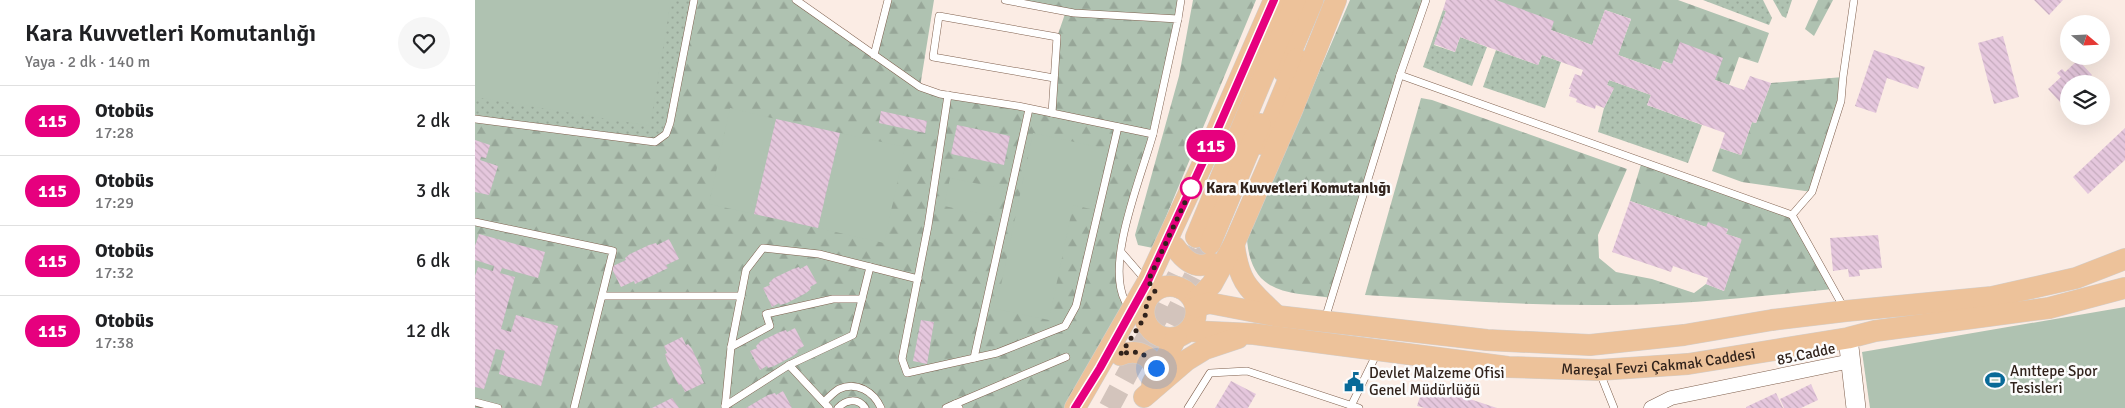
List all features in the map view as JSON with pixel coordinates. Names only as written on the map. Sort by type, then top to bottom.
[{"type":"main road","points":[[1089,408],[1120,355],[1153,287],[1209,149],[1274,0]]},
{"type":"main road","points":[[1153,287],[1175,247],[1245,88],[1281,0]]},
{"type":"main road","points":[[1142,404],[1183,334],[1195,321],[1194,302],[1206,248],[1295,0]]},
{"type":"main road","points":[[1175,247],[1181,256],[1189,262],[1204,266],[1206,248],[1313,0]]},
{"type":"main road","points":[[1206,248],[1321,0]]},
{"type":"main road","points":[[1194,302],[1212,284],[1234,244],[1293,108],[1336,0]]},
{"type":"main road","points":[[1234,244],[1237,264],[1245,285],[1277,316]]},
{"type":"main road","name":"Mareşal Fevzi Çakmak Caddesi","points":[[1194,302],[1215,303],[1277,316],[1487,340],[1590,345],[1685,336],[1772,320],[1846,311],[1992,297],[2076,278],[2125,259]]},
{"type":"main road","points":[[1153,287],[1172,286],[1186,291],[1194,302]]},
{"type":"main road","name":"Mareşal Fevzi Çakmak Caddesi","points":[[1183,334],[1254,334],[1508,367],[1599,370],[1688,364],[1875,332],[2049,308],[2125,288]]},
{"type":"main road","points":[[1846,311],[1848,338]]},
{"type":"main road","points":[[1141,313],[1153,331],[1160,336],[1183,334]]},
{"type":"main road","points":[[1075,408],[1141,313]]},
{"type":"main road","points":[[1142,404],[1187,360],[1205,348],[1254,334]]},
{"type":"main road","points":[[1120,355],[1126,352],[1146,355],[1151,358],[1156,368],[1156,379]]},
{"type":"street","points":[[1848,338],[1856,408]]},
{"type":"street","name":"85.Cadde","points":[[1651,408],[1671,398],[1851,361]]},
{"type":"lane","points":[[475,119],[655,142],[666,134],[670,123],[694,0]]},
{"type":"lane","points":[[796,0],[920,87],[948,95],[1052,113],[1153,134]]},
{"type":"lane","points":[[874,55],[888,0]]},
{"type":"lane","points":[[1005,0],[1074,13],[1178,19]]},
{"type":"lane","points":[[1141,313],[1126,303],[1120,283],[1121,253],[1125,223],[1153,134],[1181,0]]},
{"type":"lane","points":[[1325,322],[1400,75],[1426,0]]},
{"type":"lane","points":[[1792,215],[1812,192],[1841,101],[1854,0]]},
{"type":"lane","points":[[1052,113],[1057,37],[939,16],[933,57],[1054,78]]},
{"type":"lane","points":[[1400,75],[1792,215],[1846,311]]},
{"type":"lane","points":[[948,95],[928,226],[903,359],[907,374],[997,353],[1065,326],[1076,306],[1118,127]]},
{"type":"lane","points":[[974,358],[1029,109]]},
{"type":"lane","points":[[475,222],[613,252],[574,408]]},
{"type":"lane","points":[[725,407],[731,348],[746,270],[763,248],[819,254],[918,279]]},
{"type":"lane","points":[[1121,253],[1136,272],[1153,287]]},
{"type":"lane","points":[[725,407],[789,365],[853,335],[870,267]]},
{"type":"lane","points":[[603,296],[741,296]]},
{"type":"lane","points":[[731,348],[770,326],[766,314],[833,299],[862,299]]},
{"type":"lane","points":[[1351,406],[1379,350]]},
{"type":"lane","points":[[946,408],[957,406],[1066,357]]},
{"type":"lane","points":[[789,365],[829,408]]},
{"type":"lane","points":[[1599,370],[1614,408]]},
{"type":"lane","points":[[1189,408],[1210,373],[1247,371],[1359,408]]},
{"type":"lane","points":[[824,402],[839,389],[860,387],[871,392],[881,408]]},
{"type":"lane","points":[[838,408],[843,402],[855,401],[862,404],[865,408]]},
{"type":"lane","points":[[475,402],[498,408]]},
{"type":"green space","points":[[475,0],[694,0],[666,134],[655,142],[475,119]]},
{"type":"green space","points":[[475,0],[671,0],[650,126],[475,97]]},
{"type":"green space","points":[[694,0],[796,0],[874,55],[888,0],[934,0],[920,87],[1052,113],[1057,37],[1066,11],[1005,0],[1181,0],[1153,134],[1125,223],[1120,283],[1126,303],[1075,408],[475,408],[475,119],[655,142],[666,134]]},
{"type":"green space","points":[[1193,0],[1256,0],[1153,248],[1138,245],[1135,235],[1179,76]]},
{"type":"green space","points":[[1350,0],[1426,0],[1332,298],[1287,292],[1264,281],[1256,271],[1250,258],[1247,240]]},
{"type":"green space","points":[[1496,0],[1678,0],[1769,33],[1758,63],[1739,57],[1729,85],[1664,61],[1660,70],[1618,55],[1631,19],[1605,10],[1592,45],[1551,30]]},
{"type":"green space","points":[[1703,0],[1763,0],[1772,18],[1769,25]]},
{"type":"green space","points":[[1773,0],[1792,0],[1786,18],[1782,16]]},
{"type":"green space","points":[[1818,0],[1833,0],[1814,36],[1805,29]]},
{"type":"green space","points":[[1443,10],[1446,11],[1434,45],[1455,52],[1460,37],[1487,47],[1472,86],[1423,67]]},
{"type":"green space","points":[[1496,50],[1538,65],[1542,55],[1561,62],[1545,108],[1483,87]]},
{"type":"green space","points":[[1843,77],[1841,101],[1812,192],[1742,182],[1712,171],[1720,148],[1741,155],[1752,122],[1756,123],[1771,83]]},
{"type":"green space","points":[[1609,80],[1651,95],[1647,105],[1702,125],[1688,163],[1598,132],[1604,108],[1614,88],[1607,85]]},
{"type":"green space","points":[[1421,98],[1432,100],[1627,169],[1598,235],[1599,258],[1616,272],[1652,279],[1694,293],[1706,284],[1724,291],[1741,239],[1726,234],[1728,229],[1706,227],[1630,201],[1642,161],[1792,215],[1833,289],[1697,302],[1642,305],[1522,304],[1365,295]]},
{"type":"green space","points":[[730,108],[776,119],[754,214],[709,204]]},
{"type":"green space","points":[[840,133],[905,147],[884,243],[818,228]]},
{"type":"green space","points":[[1033,133],[1107,149],[1095,210],[1073,205],[1049,320],[996,309]]},
{"type":"green space","points":[[950,178],[1003,189],[997,217],[944,206]]},
{"type":"green space","name":"Anıttepe Spor Tesisleri","points":[[2125,307],[2125,408],[1870,408],[1862,352]]},
{"type":"building","points":[[1446,0],[1496,0],[1554,21],[1551,30],[1592,45],[1605,10],[1631,19],[1618,55],[1660,70],[1663,61],[1672,64],[1680,42],[1723,58],[1715,80],[1744,90],[1750,76],[1771,83],[1756,123],[1752,122],[1741,155],[1720,148],[1725,133],[1647,105],[1651,95],[1609,80],[1607,85],[1614,88],[1604,108],[1596,105],[1595,109],[1576,102],[1577,99],[1569,96],[1571,89],[1569,89],[1575,74],[1581,76],[1583,70],[1542,55],[1538,65],[1460,37],[1455,52],[1434,44],[1446,11],[1443,10]]},
{"type":"building","points":[[2034,0],[2063,0],[2049,15]]},
{"type":"building","points":[[2003,36],[2019,97],[1994,104],[1978,43]]},
{"type":"building","points":[[1874,50],[1925,67],[1918,89],[1887,78],[1876,113],[1855,106]]},
{"type":"building","points":[[2073,65],[2083,65],[2092,75],[2060,76],[2057,73],[2062,69],[2065,72]]},
{"type":"building","points":[[2060,78],[2060,102],[2048,89]]},
{"type":"building","points":[[881,111],[927,121],[925,133],[879,123]]},
{"type":"building","points":[[776,119],[840,133],[818,228],[754,214]]},
{"type":"building","points":[[957,125],[1010,136],[1004,165],[951,154]]},
{"type":"building","points":[[2125,128],[2125,160],[2088,194],[2073,177]]},
{"type":"building","points":[[475,140],[490,145],[486,158],[481,157],[480,160],[498,166],[489,195],[475,192]]},
{"type":"building","points":[[1630,201],[1706,227],[1708,222],[1728,229],[1726,234],[1742,239],[1724,291],[1706,284],[1708,278],[1673,266],[1671,272],[1612,252]]},
{"type":"building","points":[[479,234],[545,252],[538,278],[502,268],[500,273],[515,277],[501,329],[511,332],[516,315],[558,326],[541,386],[499,374],[505,351],[496,349],[484,389],[475,387],[475,276],[478,267],[493,271],[494,266],[475,260],[475,246]]},
{"type":"building","points":[[1878,235],[1882,268],[1859,270],[1860,276],[1849,277],[1848,269],[1833,271],[1830,238]]},
{"type":"building","points":[[669,239],[679,259],[666,265],[668,268],[635,284],[634,281],[621,287],[611,267],[626,260],[625,258],[630,254],[649,245],[656,243],[657,245]]},
{"type":"building","points":[[807,265],[817,283],[810,287],[811,289],[806,293],[787,303],[780,305],[779,303],[772,307],[763,288],[770,285],[769,283],[774,278]]},
{"type":"building","points":[[921,320],[934,322],[927,364],[913,361]]},
{"type":"building","points":[[795,328],[804,346],[797,350],[798,352],[793,356],[774,366],[768,368],[767,366],[760,370],[750,351],[757,348],[756,346],[761,341],[780,332],[786,330],[787,332]]},
{"type":"building","points":[[682,337],[686,345],[688,344],[692,349],[701,368],[702,374],[700,375],[704,383],[685,392],[681,384],[679,385],[676,380],[667,361],[665,354],[667,353],[664,346]]},
{"type":"building","points":[[1231,381],[1256,394],[1248,408],[1215,408]]},
{"type":"building","points":[[1424,384],[1497,408],[1425,408],[1417,406]]},
{"type":"building","points":[[1811,384],[1818,400],[1801,408],[1784,408],[1780,399]]},
{"type":"building","points":[[783,391],[792,408],[746,408],[768,395],[775,393],[776,395]]},
{"type":"building","points":[[1776,393],[1783,408],[1746,408],[1746,407]]},
{"type":"building","points":[[672,398],[679,408],[652,408]]},
{"type":"tunnel","points":[[1109,408],[1162,309],[1196,237]]},
{"type":"tunnel","points":[[1156,353],[1207,251]]},
{"type":"bus line","name":"115","points":[[1075,408],[1100,368],[1148,281],[1202,165],[1274,0]]},
{"type":"place","name":"Kara Kuvvetleri Komutanlığı","points":[[1191,188]]},
{"type":"place","name":"Anıttepe Spor Tesisleri","points":[[1995,380]]},
{"type":"place","name":"Devlet Malzeme Ofisi Genel Müdürlüğü","points":[[1354,382]]},
{"type":"route","points":[[1156,368],[1151,358],[1146,355],[1134,352],[1126,352],[1120,355],[1145,317],[1147,301],[1155,291],[1148,281],[1194,183],[1191,188]]}]
